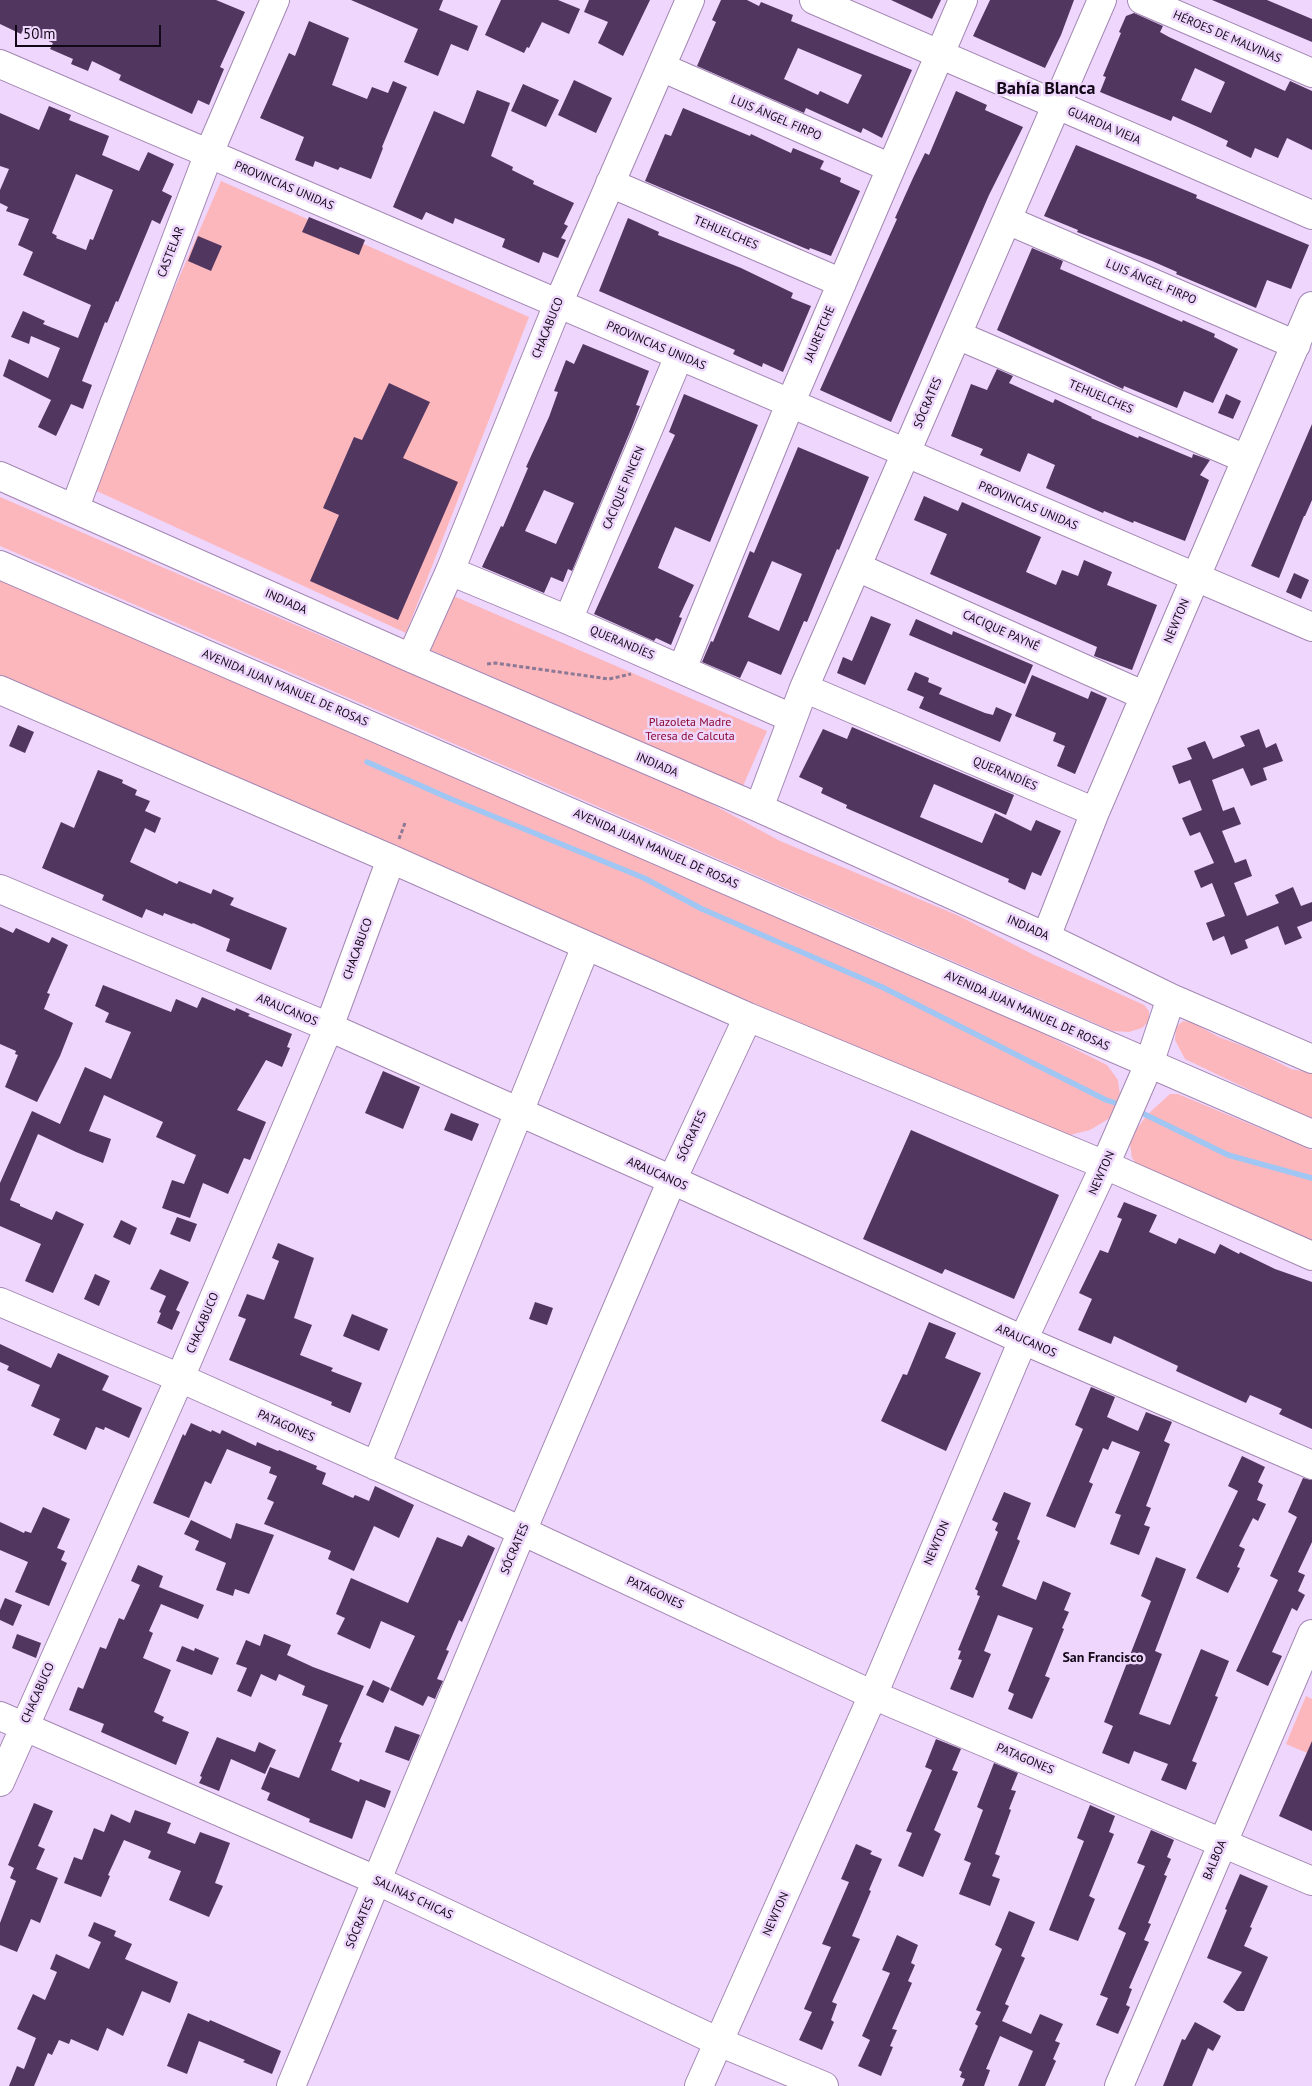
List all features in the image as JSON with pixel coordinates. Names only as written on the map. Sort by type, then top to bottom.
[{"type":"street","name":"CASTELAR","points":[[75,508],[209,153],[275,0]]},
{"type":"street","name":"CHACABUCO","points":[[411,658],[450,571],[558,304],[690,0]]},
{"type":"street","name":"GUARDIA VIEJA","points":[[814,0],[1312,215]]},
{"type":"street","name":"JAURETCHE","points":[[682,670],[790,404],[963,0]]},
{"type":"street","name":"SÓCRATES","points":[[759,808],[804,688],[1102,0]]},
{"type":"street","name":"HÉROES DE MALVINAS","points":[[1142,0],[1312,73]]},
{"type":"street","name":"PROVINCIAS UNIDAS","points":[[0,64],[1312,627]]},
{"type":"street","name":"LUIS ÁNGEL FIRPO","points":[[661,67],[892,168]]},
{"type":"street","name":"TEHUELCHES","points":[[610,183],[842,284]]},
{"type":"street","name":"LUIS ÁNGEL FIRPO","points":[[1007,220],[1296,345]]},
{"type":"street","name":"NEWTON","points":[[1046,937],[1094,812],[1312,306]]},
{"type":"street","name":"TEHUELCHES","points":[[957,335],[1246,459]]},
{"type":"street","name":"CACIQUE PINCEN","points":[[568,620],[679,356]]},
{"type":"street","name":"INDIADA","points":[[0,476],[411,658],[759,808],[1046,937],[1172,998],[1312,1059]]},
{"type":"street","name":"AVENIDA JUAN MANUEL DE ROSAS","points":[[0,565],[1312,1134]]},
{"type":"street","name":"CACIQUE PAYNÉ","points":[[856,567],[1145,696]]},
{"type":"street","name":"QUERANDÍES","points":[[450,571],[568,620],[792,718]]},
{"type":"street","name":"QUERANDÍES","points":[[804,688],[1094,812]]},
{"type":"street","points":[[0,690],[391,859],[748,1017],[1105,1165],[1312,1256]]},
{"type":"street","name":"CHACABUCO","points":[[0,1782],[12,1721],[180,1378],[329,1027],[391,859]]},
{"type":"street","name":"ARAUCANOS","points":[[0,888],[329,1027],[672,1180],[1023,1340],[1312,1465]]},
{"type":"street","points":[[376,1466],[586,946]]},
{"type":"street","name":"NEWTON","points":[[699,2086],[873,1694],[1023,1340],[1105,1165],[1149,1064],[1172,998]]},
{"type":"street","name":"SÓCRATES","points":[[291,2086],[378,1881],[522,1531],[672,1180],[748,1017]]},
{"type":"street","name":"PATAGONES","points":[[0,1302],[180,1378],[522,1531],[873,1694],[1312,1881]]},
{"type":"street","name":"BALBOA","points":[[1119,2086],[1312,1634]]},
{"type":"street","name":"SALINAS CHICAS","points":[[12,1721],[378,1881],[719,2042],[824,2086]]},
{"type":"path","points":[[486,664],[495,663],[608,679],[635,673]]},
{"type":"green space","points":[[221,181],[529,317],[406,633],[88,487]]},
{"type":"green space","points":[[0,497],[354,650],[433,679],[662,777],[780,841],[957,915],[1036,956],[1144,1005],[1149,1011],[1149,1021],[1142,1028],[1129,1032],[1113,1031],[0,546]]},
{"type":"green space","points":[[0,579],[994,1009],[1107,1065],[1118,1080],[1120,1095],[1115,1109],[1110,1118],[1090,1130],[1066,1136],[0,683]]},
{"type":"green space","name":"Plazoleta Madre Teresa de Calcuta","points":[[449,594],[767,731],[743,786],[426,648]]},
{"type":"green space","points":[[1183,1021],[1191,1022],[1219,1037],[1256,1051],[1291,1069],[1312,1073],[1312,1120],[1185,1059],[1175,1040],[1176,1027]]},
{"type":"green space","points":[[1170,1094],[1178,1094],[1312,1150],[1312,1244],[1139,1167],[1132,1158],[1130,1144],[1136,1130],[1147,1115]]},
{"type":"green space","points":[[1306,1696],[1312,1699],[1312,1755],[1286,1744]]},
{"type":"building","points":[[0,0],[216,0],[245,12],[220,67],[224,69],[209,105],[198,100],[192,114],[119,80],[121,75],[92,61],[88,71],[71,64],[73,59],[50,49],[53,43],[23,30],[21,34],[0,24]]},
{"type":"building","points":[[351,0],[443,0],[439,10],[478,26],[468,51],[451,44],[438,76],[404,62],[418,29]]},
{"type":"building","points":[[501,0],[558,0],[580,9],[569,34],[542,22],[529,48],[527,47],[524,53],[485,35]]},
{"type":"building","points":[[589,0],[650,0],[623,56],[598,43],[608,22],[584,12]]},
{"type":"building","points":[[721,0],[747,0],[759,6],[761,2],[793,15],[791,21],[912,70],[882,138],[863,128],[861,133],[806,108],[804,113],[697,66],[716,22],[712,20]],"holes":[[[798,48],[862,75],[848,104],[820,91],[818,95],[784,79]]]},
{"type":"building","points":[[891,0],[941,0],[932,19]]},
{"type":"building","points":[[990,0],[1074,0],[1061,35],[1045,68],[973,36]]},
{"type":"building","points":[[1212,0],[1267,0],[1312,19],[1312,42]]},
{"type":"building","points":[[1134,13],[1163,26],[1160,32],[1169,37],[1285,91],[1290,81],[1312,91],[1312,150],[1287,138],[1278,158],[1255,148],[1251,158],[1226,146],[1228,141],[1173,116],[1171,121],[1100,92],[1106,77],[1103,76],[1126,16]],"holes":[[[1195,68],[1225,82],[1211,113],[1181,100]]]},
{"type":"building","points":[[309,21],[349,38],[332,85],[367,99],[372,87],[388,93],[393,81],[407,87],[371,179],[340,167],[338,170],[315,161],[313,167],[295,160],[304,137],[260,118],[289,53],[295,56]]},
{"type":"building","points":[[574,80],[612,98],[596,133],[558,115]]},
{"type":"building","points":[[523,84],[559,100],[546,127],[511,111]]},
{"type":"building","points":[[477,90],[510,103],[491,156],[513,167],[512,170],[534,181],[533,184],[574,203],[564,224],[568,226],[561,238],[566,240],[558,258],[543,252],[539,263],[502,247],[505,239],[455,218],[453,224],[426,212],[422,220],[393,207],[434,111],[464,124]]},
{"type":"building","points":[[956,91],[987,105],[985,110],[1023,127],[989,195],[891,422],[820,390],[897,219],[895,218],[913,178],[925,153],[929,155]]},
{"type":"building","points":[[49,106],[71,115],[69,120],[109,136],[102,155],[139,171],[148,152],[174,164],[162,191],[172,196],[160,224],[152,220],[118,302],[116,301],[107,323],[105,322],[82,381],[92,385],[83,409],[71,404],[56,436],[38,427],[51,400],[3,376],[9,359],[48,378],[60,348],[31,336],[29,344],[11,337],[23,311],[45,321],[43,324],[78,338],[91,305],[23,275],[33,252],[18,245],[29,219],[6,211],[8,207],[0,203],[0,190],[9,169],[0,166],[0,113],[39,130]],"holes":[[[76,174],[113,190],[93,240],[90,239],[86,250],[56,238],[57,236],[52,233]]]},
{"type":"building","points":[[683,108],[750,136],[751,134],[791,153],[793,148],[824,161],[820,169],[841,178],[840,182],[860,191],[831,256],[810,248],[809,250],[645,181],[665,134],[671,136]]},
{"type":"building","points":[[1076,145],[1197,195],[1196,198],[1309,245],[1291,289],[1267,280],[1256,308],[1176,274],[1177,272],[1152,261],[1077,232],[1078,230],[1044,216]]},
{"type":"building","points":[[309,217],[365,240],[359,255],[302,232]]},
{"type":"building","points":[[628,218],[659,232],[658,235],[741,268],[793,293],[791,298],[811,306],[783,372],[763,363],[762,367],[733,354],[735,350],[599,291]]},
{"type":"building","points":[[198,236],[222,246],[211,271],[188,261]]},
{"type":"building","points":[[1032,248],[1063,261],[1060,269],[1182,322],[1183,320],[1215,334],[1214,337],[1238,349],[1213,403],[1184,391],[1177,408],[1124,386],[1123,389],[997,330]]},
{"type":"building","points":[[583,344],[649,371],[636,405],[640,406],[632,427],[572,571],[568,569],[563,582],[551,577],[544,593],[482,567],[501,526],[503,527],[528,468],[526,467],[549,417],[558,392],[554,391],[566,360],[574,364]],"holes":[[[544,490],[574,503],[556,544],[525,531]]]},
{"type":"building","points":[[997,369],[1013,376],[1009,383],[1053,403],[1055,399],[1091,418],[1138,438],[1139,436],[1192,458],[1193,454],[1210,460],[1200,475],[1209,480],[1185,541],[1134,521],[1133,523],[1104,511],[1103,513],[1046,488],[1055,465],[1028,453],[1020,472],[980,455],[983,449],[951,436],[971,384],[987,390]]},
{"type":"building","points":[[389,383],[430,402],[403,458],[458,482],[398,620],[310,581],[339,515],[323,508],[354,437],[362,440]]},
{"type":"building","points":[[684,394],[758,425],[710,542],[675,527],[661,560],[658,568],[694,585],[679,617],[682,618],[671,645],[656,638],[654,641],[594,614],[675,435],[669,432]]},
{"type":"building","points":[[1226,394],[1241,401],[1233,419],[1218,413]]},
{"type":"building","points":[[1312,424],[1312,500],[1279,578],[1251,566]]},
{"type":"building","points":[[798,447],[869,477],[807,622],[804,621],[781,675],[748,661],[740,678],[702,662],[711,641],[713,642],[750,551],[754,553]],"holes":[[[772,561],[802,574],[779,631],[748,617]]]},
{"type":"building","points":[[924,496],[958,511],[962,502],[1041,537],[1026,572],[1056,585],[1062,570],[1078,576],[1084,560],[1112,572],[1107,585],[1157,605],[1132,670],[1094,656],[1097,647],[930,574],[947,534],[914,520]]},
{"type":"building","points":[[1294,573],[1309,580],[1301,599],[1286,592]]},
{"type":"building","points":[[871,616],[891,624],[865,685],[837,673],[843,657],[852,661]]},
{"type":"building","points":[[916,619],[952,635],[953,631],[1033,665],[1025,684],[909,635]]},
{"type":"building","points":[[915,672],[929,678],[928,682],[942,688],[939,694],[985,713],[993,715],[996,707],[1012,714],[1000,742],[919,708],[924,697],[907,690]]},
{"type":"building","points":[[1032,675],[1088,699],[1091,691],[1107,698],[1075,774],[1057,766],[1065,746],[1053,741],[1056,733],[1015,716]]},
{"type":"building","points":[[18,725],[34,732],[25,753],[9,746]]},
{"type":"building","points":[[852,727],[1014,795],[1006,815],[934,784],[920,817],[982,843],[995,813],[1031,831],[1036,820],[1061,831],[1041,876],[1032,872],[1025,890],[1008,882],[1009,879],[846,808],[847,805],[821,793],[823,788],[799,777],[823,729],[847,739]]},
{"type":"building","points":[[1259,729],[1266,748],[1276,743],[1283,761],[1263,768],[1267,780],[1251,786],[1243,768],[1212,780],[1223,811],[1234,807],[1241,824],[1222,831],[1235,863],[1246,859],[1252,876],[1234,883],[1247,916],[1279,903],[1275,895],[1293,887],[1301,906],[1312,902],[1312,921],[1297,927],[1302,938],[1285,945],[1278,926],[1245,940],[1248,948],[1231,955],[1224,936],[1213,941],[1206,923],[1225,916],[1212,883],[1201,888],[1194,871],[1214,863],[1200,832],[1190,836],[1182,818],[1202,810],[1190,780],[1179,784],[1172,766],[1192,759],[1187,748],[1205,741],[1213,759],[1245,746],[1240,736]]},
{"type":"building","points":[[98,770],[123,780],[122,783],[137,790],[135,795],[150,801],[145,811],[161,818],[155,833],[145,828],[130,862],[177,884],[179,881],[211,894],[213,889],[234,898],[230,905],[287,928],[271,970],[226,951],[230,939],[164,913],[163,916],[146,909],[142,918],[102,900],[104,895],[42,868],[61,822],[74,828]]},
{"type":"building","points":[[0,927],[13,933],[16,928],[49,943],[52,937],[68,945],[47,993],[50,994],[44,1009],[73,1023],[60,1056],[37,1102],[5,1087],[18,1055],[15,1054],[16,1051],[0,1044]]},
{"type":"building","points":[[103,985],[171,1012],[176,999],[197,1008],[202,997],[235,1011],[236,1008],[250,1014],[248,1016],[292,1034],[287,1047],[290,1048],[282,1067],[266,1060],[237,1110],[266,1122],[250,1160],[244,1158],[228,1194],[203,1183],[190,1218],[162,1208],[172,1180],[184,1184],[196,1155],[156,1137],[163,1122],[104,1095],[89,1131],[111,1139],[103,1163],[38,1134],[10,1200],[52,1220],[56,1211],[84,1224],[53,1293],[25,1281],[41,1244],[0,1226],[0,1183],[32,1111],[60,1124],[85,1067],[111,1079],[131,1032],[105,1022],[109,1013],[95,1006]]},
{"type":"building","points":[[383,1071],[420,1087],[403,1129],[365,1113]]},
{"type":"building","points":[[451,1113],[479,1124],[472,1141],[444,1130]]},
{"type":"building","points":[[911,1130],[1059,1195],[1014,1299],[945,1269],[942,1274],[863,1239]]},
{"type":"building","points":[[1124,1202],[1157,1215],[1149,1232],[1176,1244],[1179,1238],[1215,1254],[1220,1244],[1275,1269],[1312,1282],[1312,1429],[1279,1414],[1282,1409],[1250,1395],[1246,1403],[1176,1371],[1178,1366],[1114,1336],[1111,1344],[1078,1330],[1092,1299],[1079,1293],[1100,1250],[1108,1253],[1122,1219],[1117,1217]]},
{"type":"building","points":[[177,1217],[197,1224],[190,1242],[170,1234]]},
{"type":"building","points":[[121,1220],[137,1228],[130,1245],[113,1237]]},
{"type":"building","points":[[278,1243],[314,1258],[294,1318],[312,1325],[300,1355],[333,1368],[331,1371],[362,1383],[350,1413],[331,1405],[332,1402],[229,1360],[246,1319],[238,1316],[247,1294],[264,1300],[279,1261],[272,1258]]},
{"type":"building","points":[[160,1269],[189,1282],[176,1310],[180,1312],[172,1330],[157,1323],[161,1313],[159,1312],[166,1296],[150,1289]]},
{"type":"building","points":[[95,1274],[110,1281],[99,1306],[84,1299]]},
{"type":"building","points":[[535,1302],[553,1308],[547,1325],[529,1319]]},
{"type":"building","points":[[352,1314],[388,1329],[379,1351],[343,1336]]},
{"type":"building","points":[[929,1322],[956,1333],[945,1358],[981,1373],[946,1451],[881,1421],[903,1374],[907,1375]]},
{"type":"building","points":[[0,1344],[51,1368],[58,1353],[109,1376],[102,1390],[142,1408],[129,1438],[105,1427],[104,1430],[96,1427],[86,1450],[53,1435],[60,1419],[31,1406],[40,1385],[7,1370],[9,1366],[0,1362]]},
{"type":"building","points":[[1091,1387],[1115,1397],[1107,1417],[1138,1431],[1146,1412],[1172,1422],[1164,1441],[1170,1444],[1146,1506],[1151,1508],[1144,1525],[1150,1527],[1139,1555],[1110,1544],[1121,1515],[1115,1513],[1140,1452],[1112,1441],[1108,1450],[1103,1448],[1089,1482],[1093,1484],[1075,1528],[1046,1516],[1083,1429],[1075,1425]]},
{"type":"building","points":[[191,1423],[211,1432],[212,1430],[220,1434],[222,1430],[256,1446],[257,1442],[317,1466],[316,1469],[326,1473],[322,1484],[353,1498],[355,1495],[369,1501],[375,1486],[414,1505],[399,1538],[374,1526],[354,1571],[328,1559],[331,1551],[264,1524],[274,1502],[267,1499],[277,1476],[269,1473],[271,1467],[227,1449],[211,1484],[205,1481],[189,1518],[153,1503],[183,1434],[185,1436]]},
{"type":"building","points":[[1242,1456],[1265,1467],[1258,1482],[1263,1485],[1257,1500],[1266,1504],[1258,1521],[1253,1518],[1239,1546],[1245,1549],[1237,1567],[1240,1568],[1228,1593],[1196,1578],[1238,1491],[1228,1486]]},
{"type":"building","points":[[1303,1478],[1312,1480],[1312,1542],[1298,1572],[1305,1575],[1298,1591],[1305,1595],[1297,1611],[1292,1608],[1272,1652],[1282,1656],[1268,1686],[1236,1671],[1278,1580],[1270,1576],[1297,1517],[1288,1512]]},
{"type":"building","points":[[1004,1492],[1031,1503],[1017,1539],[1020,1541],[1002,1586],[1036,1600],[1043,1581],[1071,1593],[1064,1610],[1069,1612],[1062,1628],[1064,1629],[1045,1676],[1050,1678],[1032,1719],[1008,1709],[1014,1694],[1008,1691],[1033,1628],[998,1615],[984,1651],[991,1654],[973,1698],[950,1689],[962,1660],[958,1659],[961,1651],[958,1650],[980,1596],[977,1595],[978,1591],[975,1589],[998,1532],[995,1530],[998,1523],[992,1520]]},
{"type":"building","points":[[43,1507],[70,1519],[57,1548],[65,1551],[61,1560],[67,1563],[49,1606],[15,1592],[28,1562],[0,1550],[0,1522],[24,1533],[25,1531],[31,1533]]},
{"type":"building","points":[[191,1520],[231,1539],[236,1523],[274,1535],[249,1594],[235,1589],[233,1596],[216,1590],[226,1563],[195,1550],[199,1541],[184,1534]]},
{"type":"building","points":[[468,1535],[495,1548],[462,1622],[459,1620],[446,1650],[449,1651],[437,1679],[443,1681],[435,1699],[428,1696],[423,1706],[390,1690],[415,1636],[381,1621],[370,1649],[337,1634],[345,1618],[336,1614],[351,1578],[408,1603],[437,1537],[462,1547]]},
{"type":"building","points":[[1156,1557],[1186,1569],[1155,1651],[1162,1654],[1139,1714],[1170,1725],[1201,1649],[1229,1661],[1215,1696],[1218,1697],[1192,1761],[1197,1763],[1186,1790],[1161,1780],[1168,1764],[1134,1751],[1129,1764],[1102,1753],[1113,1726],[1104,1722],[1151,1601],[1141,1596]]},
{"type":"building","points":[[138,1565],[163,1576],[159,1587],[204,1605],[198,1619],[161,1604],[149,1631],[153,1633],[143,1658],[171,1670],[154,1712],[164,1717],[162,1721],[189,1732],[176,1765],[101,1732],[104,1724],[69,1710],[78,1687],[83,1689],[100,1647],[106,1649],[119,1618],[124,1620],[140,1585],[131,1581]]},
{"type":"building","points":[[5,1598],[22,1605],[13,1626],[0,1620],[0,1610]]},
{"type":"building","points":[[17,1634],[41,1643],[36,1658],[12,1648]]},
{"type":"building","points":[[264,1634],[291,1645],[287,1655],[364,1686],[339,1742],[342,1743],[331,1770],[359,1782],[360,1779],[391,1791],[385,1808],[366,1800],[352,1839],[309,1822],[310,1819],[267,1800],[270,1793],[261,1789],[270,1767],[299,1778],[328,1705],[302,1695],[305,1686],[279,1674],[276,1681],[261,1674],[251,1697],[237,1691],[247,1668],[236,1664],[246,1640],[260,1646]]},
{"type":"building","points":[[182,1646],[194,1651],[195,1648],[219,1658],[212,1675],[176,1661]]},
{"type":"building","points":[[373,1680],[390,1688],[383,1703],[366,1695]]},
{"type":"building","points":[[395,1726],[420,1735],[409,1761],[385,1752]]},
{"type":"building","points":[[217,1737],[255,1752],[259,1742],[276,1750],[265,1774],[231,1759],[219,1791],[199,1783],[202,1777],[200,1776]]},
{"type":"building","points":[[936,1739],[961,1749],[952,1770],[958,1772],[934,1830],[941,1834],[923,1877],[898,1866],[912,1833],[906,1831],[932,1770],[925,1767]]},
{"type":"building","points":[[1312,1741],[1312,1831],[1279,1816]]},
{"type":"building","points":[[994,1763],[1018,1773],[1011,1790],[1016,1791],[1009,1809],[1011,1810],[995,1854],[1000,1856],[992,1876],[1000,1879],[990,1906],[959,1894],[971,1863],[964,1860],[983,1810],[977,1807]]},
{"type":"building","points":[[34,1803],[53,1811],[38,1846],[45,1849],[36,1869],[58,1878],[40,1923],[31,1919],[17,1952],[0,1945],[0,1923],[16,1881],[10,1878],[14,1868],[8,1865]]},
{"type":"building","points":[[1090,1805],[1115,1816],[1109,1832],[1114,1834],[1089,1896],[1095,1899],[1078,1941],[1049,1930],[1084,1841],[1077,1838]]},
{"type":"building","points":[[135,1810],[171,1823],[167,1833],[195,1844],[200,1832],[230,1843],[215,1883],[223,1886],[209,1917],[169,1900],[181,1871],[148,1858],[151,1851],[124,1840],[108,1875],[110,1876],[101,1897],[64,1883],[74,1857],[82,1860],[94,1828],[104,1832],[111,1814],[130,1823]]},
{"type":"building","points":[[1151,1830],[1174,1840],[1167,1857],[1171,1859],[1164,1875],[1167,1876],[1148,1923],[1151,1924],[1144,1940],[1149,1942],[1129,1988],[1132,1989],[1126,2005],[1130,2007],[1118,2034],[1096,2025],[1108,1998],[1100,1995],[1126,1933],[1118,1929],[1145,1866],[1137,1863]]},
{"type":"building","points":[[856,1844],[872,1851],[870,1854],[882,1859],[852,1936],[860,1939],[832,2002],[837,2004],[831,2020],[834,2022],[822,2050],[799,2040],[812,2012],[804,2009],[831,1947],[822,1944],[849,1882],[841,1879]]},
{"type":"building","points":[[1240,1874],[1268,1886],[1244,1946],[1268,1957],[1244,2011],[1237,2011],[1223,2002],[1242,1972],[1207,1958]]},
{"type":"building","points":[[1009,1911],[1035,1922],[1021,1956],[1025,1958],[1005,2004],[1009,2006],[1002,2021],[1031,2034],[1040,2014],[1063,2024],[1055,2041],[1060,2043],[1053,2059],[1056,2061],[1045,2086],[1018,2086],[1033,2051],[1000,2036],[986,2069],[990,2070],[984,2086],[962,2086],[965,2079],[960,2077],[962,2072],[959,2070],[978,2026],[975,2024],[981,2012],[976,2010],[1002,1949],[995,1945]]},
{"type":"building","points":[[94,1922],[116,1931],[114,1936],[132,1944],[125,1959],[178,1982],[170,2003],[142,1991],[123,2036],[107,2028],[98,2051],[71,2039],[69,2044],[59,2040],[52,2055],[48,2053],[34,2086],[9,2086],[17,2066],[24,2069],[36,2038],[17,2029],[33,1994],[45,2000],[57,1972],[50,1969],[56,1954],[89,1969],[101,1942],[88,1936]]},
{"type":"building","points":[[897,1935],[918,1945],[911,1963],[915,1965],[908,1981],[912,1983],[892,2029],[897,2030],[890,2046],[893,2047],[881,2076],[858,2066],[870,2040],[862,2036],[890,1973],[882,1970]]},
{"type":"building","points":[[188,2013],[209,2022],[210,2020],[281,2051],[272,2074],[243,2062],[245,2060],[199,2041],[187,2074],[167,2066]]},
{"type":"building","points":[[1195,2022],[1221,2036],[1213,2051],[1208,2048],[1192,2086],[1163,2086],[1182,2039],[1185,2040]]},
{"type":"waterway","points":[[367,762],[451,799],[644,878],[702,909],[882,987],[1106,1100],[1122,1105]]},
{"type":"waterway","points":[[1138,1111],[1228,1155],[1312,1178]]},
{"type":"district","name":"Bahía Blanca","points":[[1046,89]]},
{"type":"district","name":"San Francisco","points":[[1103,1658]]}]
